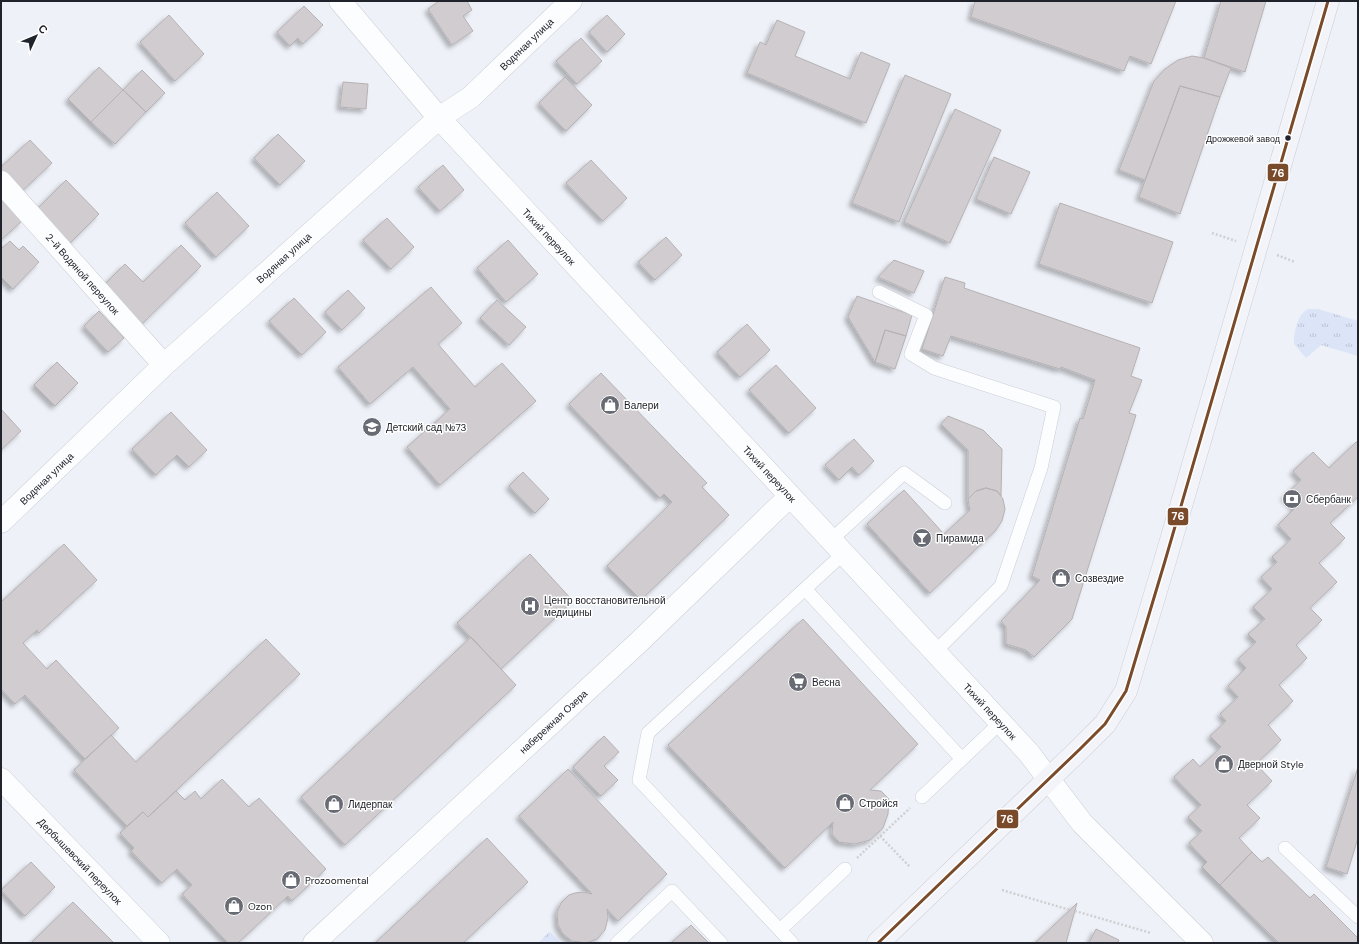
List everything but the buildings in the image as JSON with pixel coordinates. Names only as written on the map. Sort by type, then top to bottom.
[{"type":"main road","points":[[878,943],[1050,780],[1105,724],[1126,691],[1328,1]]},
{"type":"street","name":"Тихий переулок","points":[[340,1],[438,118],[1001,722],[1028,752],[1082,823],[1202,943]]},
{"type":"street","name":"Водяная улица","points":[[1,522],[164,365],[438,118],[471,97],[571,1]]},
{"type":"street","name":"2-й Водяной переулок","points":[[1,182],[164,365]]},
{"type":"street","name":"набережная Озера","points":[[314,943],[640,641],[790,496]]},
{"type":"street","name":"Дербышевский переулок","points":[[1,779],[159,943]]},
{"type":"lane","points":[[879,292],[926,315],[911,354],[934,368],[1054,407],[1041,468],[1001,586],[935,652]]},
{"type":"lane","points":[[792,943],[639,780],[648,732],[805,589],[838,546],[904,473],[945,503]]},
{"type":"lane","points":[[805,589],[962,759]]},
{"type":"lane","points":[[922,797],[1001,722]]},
{"type":"lane","points":[[1285,848],[1358,917]]},
{"type":"lane","points":[[780,930],[844,869]]},
{"type":"lane","points":[[617,943],[672,891],[721,943]]},
{"type":"path","points":[[1212,233],[1232,240]]},
{"type":"path","points":[[1278,256],[1295,262]]},
{"type":"path","points":[[844,869],[922,797]]},
{"type":"path","points":[[880,836],[910,867]]},
{"type":"path","points":[[1002,890],[1070,910]]},
{"type":"path","points":[[1075,911],[1151,933]]},
{"type":"green space","points":[[1308,309],[1318,309],[1358,321],[1358,356],[1321,345],[1306,358],[1294,344],[1294,339],[1301,315]]},
{"type":"green space","points":[[549,932],[561,943],[538,943]]},
{"type":"transit line","name":"76","points":[[878,943],[1105,724],[1126,691],[1328,1]]},
{"type":"place","name":"Дрожжевой завод","points":[[1288,138]]},
{"type":"place","name":"Валери","points":[[610,405]]},
{"type":"place","name":"Детский сад №73","points":[[372,427]]},
{"type":"place","name":"Сбербанк","points":[[1292,499]]},
{"type":"place","name":"Пирамида","points":[[922,538]]},
{"type":"place","name":"Созвездие","points":[[1061,578]]},
{"type":"place","name":"Центр восстановительной медицины","points":[[530,606]]},
{"type":"place","name":"Весна","points":[[798,682]]},
{"type":"place","name":"Дверной Style","points":[[1224,764]]},
{"type":"place","name":"Стройся","points":[[845,803]]},
{"type":"place","name":"Лидерпак","points":[[334,804]]},
{"type":"place","name":"Prozoomental","points":[[291,880]]},
{"type":"place","name":"Ozon","points":[[234,906]]}]
